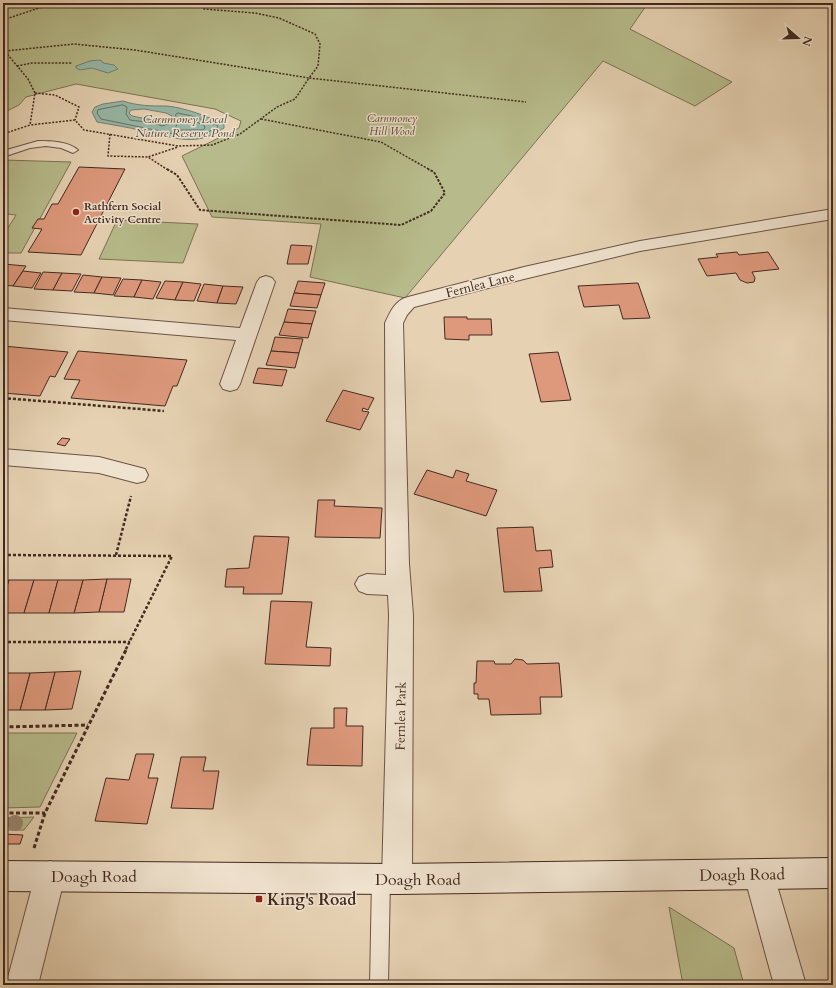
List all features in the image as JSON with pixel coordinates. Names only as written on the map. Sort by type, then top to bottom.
[{"type":"street","name":"Fernlea Lane","points":[[399,584],[396,564],[394,324],[399,312],[408,303],[524,273],[640,246],[833,214]]},
{"type":"street","points":[[230,384],[266,282]]},
{"type":"street","points":[[3,314],[247,335]]},
{"type":"street","points":[[3,456],[43,461],[99,465],[137,475]]},
{"type":"street","points":[[367,584],[399,584]]},
{"type":"street","name":"Fernlea Park","points":[[389,879],[401,615],[399,584]]},
{"type":"street","name":"Doagh Road","points":[[3,876],[389,879],[833,873]]},
{"type":"street","points":[[759,874],[790,985]]},
{"type":"street","points":[[22,985],[50,876]]},
{"type":"lane","points":[[3,154],[27,146],[44,143],[61,144],[73,150]]},
{"type":"lane","points":[[379,985],[389,879]]},
{"type":"path","points":[[3,20],[54,3]]},
{"type":"path","points":[[75,120],[84,130],[178,146],[212,145],[240,134],[278,108],[295,99],[318,66],[320,44],[315,34],[279,18],[255,13],[204,9],[199,3]]},
{"type":"path","points":[[5,51],[74,44],[135,50],[309,78],[526,102]]},
{"type":"path","points":[[3,48],[28,79],[35,94],[30,125]]},
{"type":"path","points":[[17,66],[32,63],[72,63]]},
{"type":"path","points":[[35,94],[55,95],[80,107],[75,120]]},
{"type":"path","points":[[148,157],[178,175],[200,210],[400,225],[431,211],[445,192],[434,172],[381,142],[261,119]]},
{"type":"path","points":[[3,134],[30,125],[75,120]]},
{"type":"path","points":[[110,134],[108,156],[148,157],[178,146]]},
{"type":"path","points":[[3,398],[164,411]]},
{"type":"path","points":[[116,555],[137,475]]},
{"type":"path","points":[[3,555],[172,556],[45,813],[33,850],[27,850]]},
{"type":"path","points":[[3,642],[130,642]]},
{"type":"path","points":[[3,727],[88,726]]},
{"type":"path","points":[[3,813],[45,813]]},
{"type":"green space","name":"Carnmoney Hill Wood","points":[[3,3],[648,3],[630,29],[732,82],[695,106],[603,61],[405,298],[310,277],[321,224],[212,217],[182,156],[239,128],[241,121],[215,109],[76,84],[26,97],[19,105],[3,113]]},
{"type":"green space","points":[[3,160],[71,162],[21,253],[3,253],[3,236],[16,215],[7,214],[3,198]]},
{"type":"green space","points":[[117,220],[198,224],[183,263],[99,259]]},
{"type":"green space","points":[[3,733],[77,733],[40,807],[3,808]]},
{"type":"green space","points":[[34,817],[24,830],[3,830],[3,818]]},
{"type":"green space","points":[[669,907],[734,948],[744,985],[683,985]]},
{"type":"water","points":[[99,60],[103,63],[114,65],[118,69],[108,73],[92,68],[80,70],[76,68],[76,66],[90,61]]},
{"type":"water","name":"Carnmoney Local Nature Reserve Pond","points":[[123,101],[139,105],[174,107],[217,121],[224,124],[224,128],[204,138],[174,138],[132,128],[97,122],[92,112],[95,107],[103,104]],"holes":[[[144,109],[166,113],[172,116],[171,119],[152,120],[132,116],[129,113],[131,110]]]},
{"type":"building","name":"Rathfern Social Activity Centre","points":[[79,167],[125,169],[81,255],[28,252],[42,229],[32,228],[38,219],[44,219],[52,204],[58,204]]},
{"type":"building","points":[[291,245],[312,246],[308,264],[287,264]]},
{"type":"building","points":[[737,252],[739,255],[768,252],[779,269],[752,272],[755,278],[754,282],[747,283],[740,280],[736,273],[707,276],[698,259],[718,257],[716,254]]},
{"type":"building","points":[[3,264],[26,266],[13,286],[3,285]]},
{"type":"building","points":[[23,271],[41,273],[32,288],[13,286]]},
{"type":"building","points":[[43,272],[62,273],[53,290],[34,289]]},
{"type":"building","points":[[62,273],[81,274],[72,291],[53,290]]},
{"type":"building","points":[[83,275],[102,277],[94,293],[74,292]]},
{"type":"building","points":[[102,277],[121,278],[113,295],[94,293]]},
{"type":"building","points":[[123,279],[142,280],[134,297],[114,296]]},
{"type":"building","points":[[142,280],[161,282],[153,299],[134,297]]},
{"type":"building","points":[[165,281],[183,282],[175,300],[156,298]]},
{"type":"building","points":[[298,281],[325,283],[321,295],[294,293]]},
{"type":"building","points":[[183,282],[201,284],[194,301],[175,300]]},
{"type":"building","points":[[638,283],[650,318],[623,319],[619,305],[584,307],[578,286]]},
{"type":"building","points":[[204,284],[223,286],[217,303],[197,301]]},
{"type":"building","points":[[223,286],[243,287],[236,304],[217,303]]},
{"type":"building","points":[[294,293],[321,295],[317,308],[290,306]]},
{"type":"building","points":[[288,309],[316,311],[312,324],[284,322]]},
{"type":"building","points":[[444,317],[491,319],[492,335],[469,335],[469,340],[445,339]]},
{"type":"building","points":[[284,322],[312,324],[308,338],[279,335]]},
{"type":"building","points":[[275,337],[303,339],[299,353],[271,351]]},
{"type":"building","points":[[3,346],[68,352],[55,377],[50,376],[40,396],[3,393]]},
{"type":"building","points":[[78,351],[187,360],[177,386],[173,386],[165,406],[71,398],[80,380],[64,379]]},
{"type":"building","points":[[271,351],[299,353],[295,368],[266,365]]},
{"type":"building","points":[[558,352],[571,400],[541,402],[529,354]]},
{"type":"building","points":[[258,368],[287,370],[282,386],[253,383]]},
{"type":"building","points":[[343,390],[374,398],[368,410],[363,408],[362,411],[369,412],[360,430],[326,421]]},
{"type":"building","points":[[62,438],[70,439],[65,446],[57,444]]},
{"type":"building","points":[[427,470],[453,478],[456,470],[469,474],[466,481],[497,490],[486,516],[414,494]]},
{"type":"building","points":[[318,500],[335,500],[334,506],[382,508],[380,538],[315,537]]},
{"type":"building","points":[[533,527],[536,551],[551,550],[553,567],[539,568],[542,591],[504,592],[497,528]]},
{"type":"building","points":[[254,536],[289,537],[282,594],[243,594],[244,587],[225,587],[227,569],[249,568]]},
{"type":"building","points":[[107,579],[131,579],[124,612],[99,612]]},
{"type":"building","points":[[107,579],[99,612],[74,613],[83,580]]},
{"type":"building","points":[[9,580],[34,580],[24,613],[3,613],[3,599]]},
{"type":"building","points":[[9,580],[3,599],[3,581]]},
{"type":"building","points":[[34,580],[58,580],[49,613],[24,613]]},
{"type":"building","points":[[58,580],[83,580],[74,613],[49,613]]},
{"type":"building","points":[[271,601],[312,602],[306,647],[331,648],[330,666],[265,664]]},
{"type":"building","points":[[515,659],[523,660],[527,664],[559,663],[562,697],[540,697],[541,714],[491,715],[489,699],[478,699],[478,694],[474,694],[477,661],[494,661],[495,664],[511,664]]},
{"type":"building","points":[[81,671],[72,709],[45,710],[55,672]]},
{"type":"building","points":[[55,672],[45,710],[20,710],[30,673]]},
{"type":"building","points":[[5,673],[30,673],[20,710],[3,710],[3,679]]},
{"type":"building","points":[[334,708],[347,708],[346,726],[363,726],[362,766],[307,765],[311,728],[334,728]]},
{"type":"building","points":[[136,754],[154,754],[148,778],[158,778],[147,824],[95,821],[106,778],[129,780]]},
{"type":"building","points":[[181,757],[206,757],[203,771],[219,771],[213,809],[171,808]]},
{"type":"building","points":[[3,834],[23,835],[20,844],[3,844]]},
{"type":"place","name":"Rathfern Social Activity Centre","points":[[76,212]]},
{"type":"place","name":"King's Road","points":[[259,899]]}]
